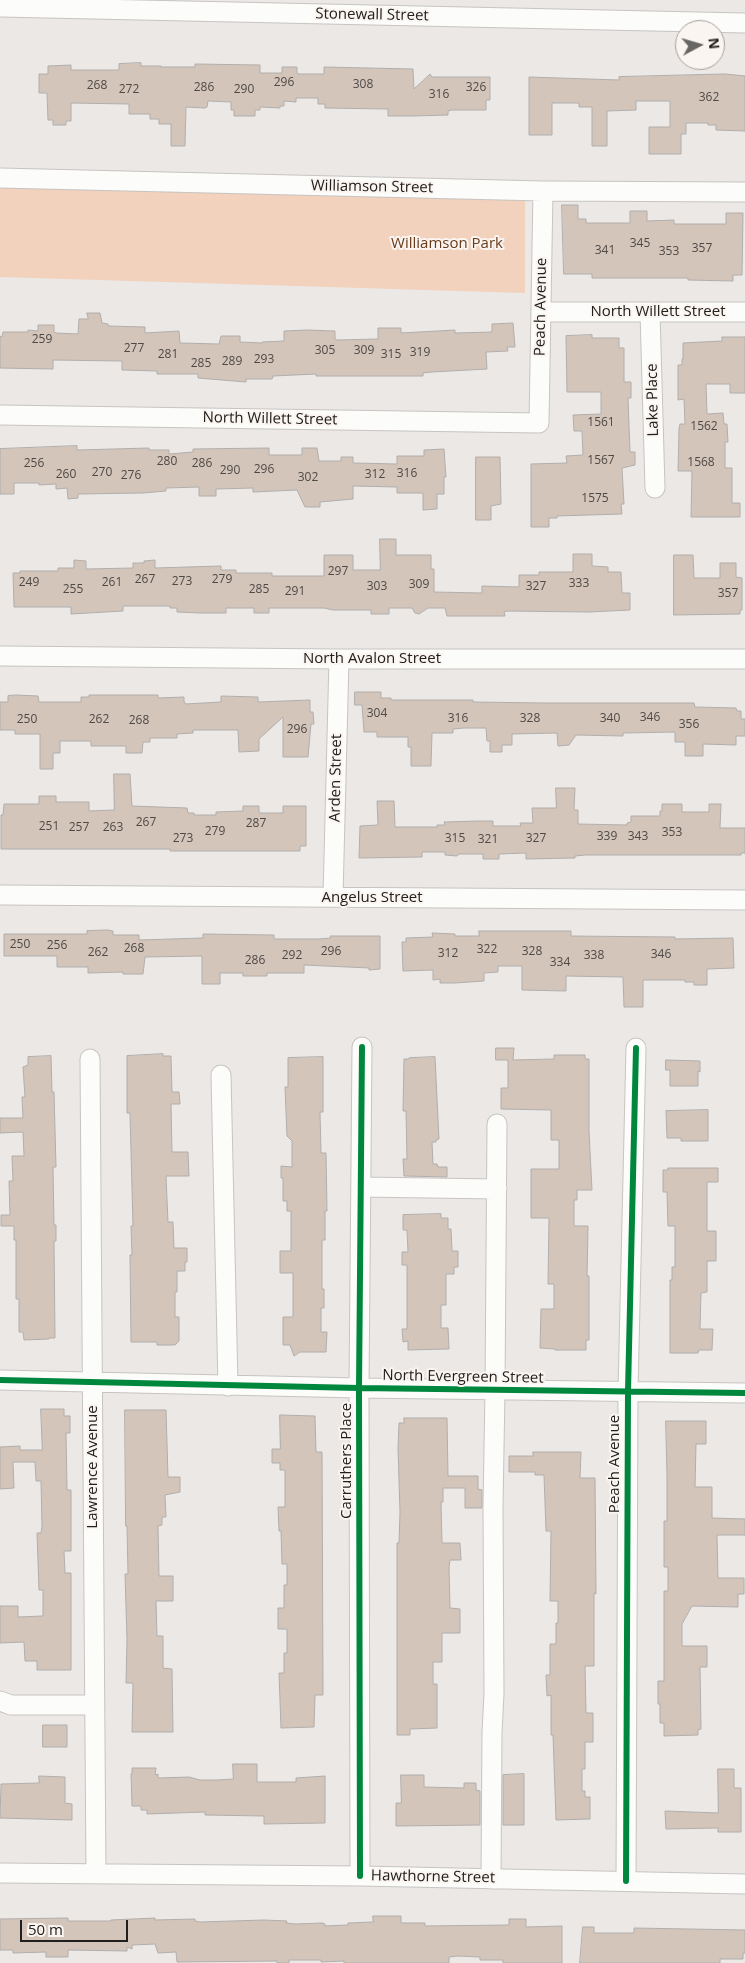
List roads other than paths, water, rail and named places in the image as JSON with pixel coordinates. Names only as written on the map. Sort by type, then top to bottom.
[{"type":"street","name":"Stonewall Street","points":[[0,7],[745,23]]},
{"type":"street","name":"Williamson Street","points":[[0,178],[543,191],[745,192]]},
{"type":"street","name":"Peach Avenue","points":[[539,423],[543,191]]},
{"type":"street","name":"North Willett Street","points":[[541,312],[745,312]]},
{"type":"street","name":"Lake Place","points":[[650,312],[655,488]]},
{"type":"street","name":"North Willett Street","points":[[0,414],[539,423]]},
{"type":"street","name":"North Avalon Street","points":[[0,656],[339,659],[745,659]]},
{"type":"street","name":"Arden Street","points":[[333,897],[339,659]]},
{"type":"street","name":"Angelus Street","points":[[0,895],[745,900]]},
{"type":"street","name":"Carruthers Place","points":[[360,1876],[359,1388],[362,1047]]},
{"type":"street","name":"Peach Avenue","points":[[626,1882],[628,1391],[636,1048]]},
{"type":"street","name":"Lawrence Avenue","points":[[90,1059],[96,1874]]},
{"type":"street","points":[[221,1075],[228,1386]]},
{"type":"street","points":[[491,1879],[494,1694],[493,1430],[497,1124]]},
{"type":"street","points":[[361,1187],[497,1189]]},
{"type":"street","name":"North Evergreen Street","points":[[0,1380],[228,1386],[745,1393]]},
{"type":"street","points":[[0,1701],[11,1705],[94,1705]]},
{"type":"street","name":"Hawthorne Street","points":[[0,1873],[360,1876],[745,1884]]},
{"type":"park label","name":"Williamson Park","points":[[447,244]]}]
